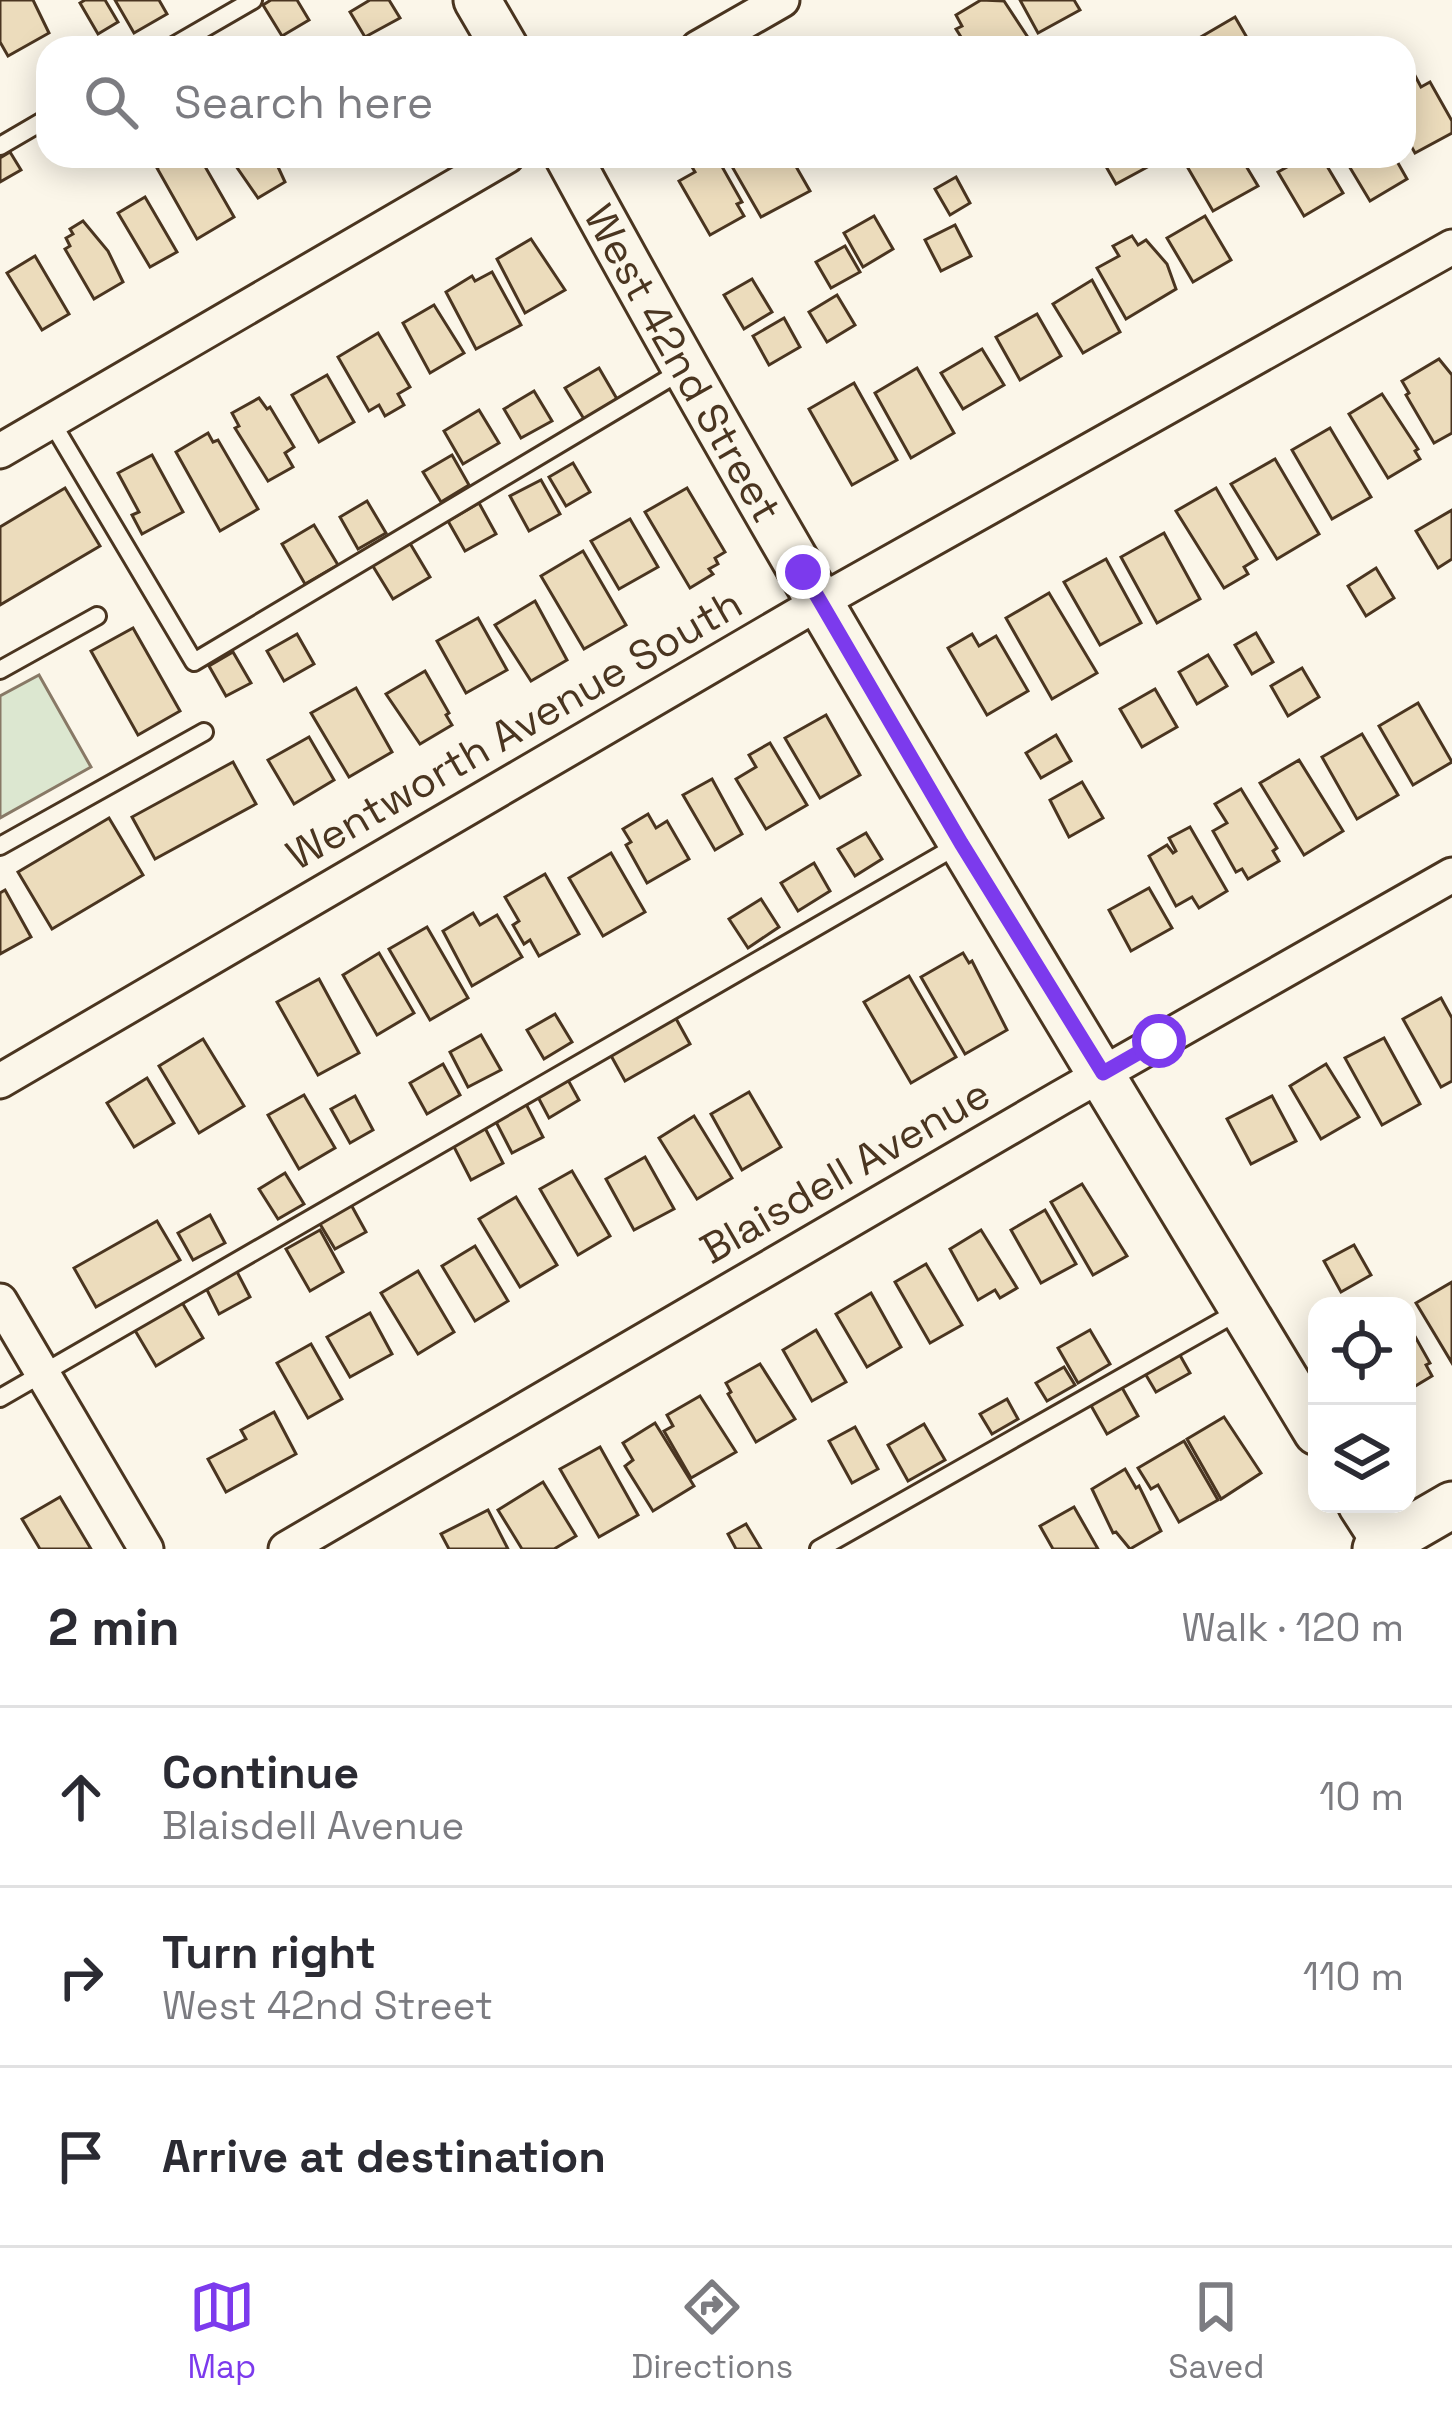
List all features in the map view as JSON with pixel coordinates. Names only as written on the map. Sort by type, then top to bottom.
[{"type":"street","points":[[477,0],[498,36]]},
{"type":"street","points":[[719,36],[782,0]]},
{"type":"street","points":[[0,451],[486,168]]},
{"type":"street","name":"West 42nd Street","points":[[575,168],[684,370],[961,843],[1308,1417]]},
{"type":"street","name":"Wentworth Avenue South","points":[[0,1081],[820,602],[1452,247]]},
{"type":"street","name":"Blaisdell Avenue","points":[[286,1549],[1452,875]]},
{"type":"street","points":[[0,1301],[146,1549]]},
{"type":"street","points":[[1366,1513],[1384,1547],[1452,1505]]},
{"type":"lane","points":[[191,36],[253,0]]},
{"type":"lane","points":[[0,146],[36,125]]},
{"type":"lane","points":[[51,421],[194,662],[684,370]]},
{"type":"lane","points":[[0,670],[97,616]]},
{"type":"lane","points":[[0,847],[204,732]]},
{"type":"lane","points":[[0,1398],[961,843]]},
{"type":"lane","points":[[819,1549],[1243,1309]]},
{"type":"green space","points":[[39,675],[91,767],[0,818],[0,696]]},
{"type":"building","points":[[0,0],[33,0],[49,33],[36,36],[8,56],[0,42]]},
{"type":"building","points":[[105,0],[118,22],[98,34],[80,3]]},
{"type":"building","points":[[115,0],[159,0],[167,14],[134,33]]},
{"type":"building","points":[[271,0],[297,0],[309,20],[282,36],[263,5]]},
{"type":"building","points":[[370,0],[389,0],[400,18],[364,36],[350,12]]},
{"type":"building","points":[[981,0],[1004,1],[1027,36],[960,36],[956,29],[962,26],[956,15]]},
{"type":"building","points":[[1020,0],[1074,0],[1080,10],[1038,33]]},
{"type":"building","points":[[1235,17],[1246,36],[1202,36]]},
{"type":"building","points":[[1416,78],[1421,87],[1430,82],[1452,121],[1452,133],[1416,152]]},
{"type":"building","points":[[10,152],[21,170],[0,182],[0,158]]},
{"type":"building","points":[[157,168],[206,168],[234,217],[197,239]]},
{"type":"building","points":[[237,168],[279,168],[285,182],[258,198]]},
{"type":"building","points":[[693,168],[723,168],[742,202],[737,204],[744,216],[710,235],[679,181],[695,172]]},
{"type":"building","points":[[733,168],[797,168],[810,191],[761,217]]},
{"type":"building","points":[[1107,168],[1146,168],[1116,184]]},
{"type":"building","points":[[1188,168],[1247,168],[1258,186],[1213,211]]},
{"type":"building","points":[[1328,168],[1343,193],[1304,216],[1278,172]]},
{"type":"building","points":[[1350,168],[1401,168],[1407,179],[1370,201]]},
{"type":"building","points":[[956,177],[970,203],[950,215],[935,189]]},
{"type":"building","points":[[145,197],[177,252],[150,267],[118,213]]},
{"type":"building","points":[[874,216],[893,249],[863,267],[844,233]]},
{"type":"building","points":[[1205,216],[1231,260],[1193,282],[1167,238]]},
{"type":"building","points":[[83,221],[108,251],[123,282],[94,299],[65,249],[70,246],[66,238],[73,234],[70,229]]},
{"type":"building","points":[[955,225],[971,256],[941,271],[925,240]]},
{"type":"building","points":[[1132,236],[1138,245],[1146,240],[1167,264],[1176,289],[1126,319],[1097,268],[1119,256],[1113,246]]},
{"type":"building","points":[[531,239],[565,290],[525,313],[497,259]]},
{"type":"building","points":[[845,246],[860,272],[831,288],[816,262]]},
{"type":"building","points":[[35,256],[69,314],[42,330],[7,273]]},
{"type":"building","points":[[492,272],[521,325],[476,349],[446,292],[472,276],[475,281]]},
{"type":"building","points":[[752,279],[772,312],[744,329],[724,295]]},
{"type":"building","points":[[1092,280],[1120,332],[1083,353],[1053,304]]},
{"type":"building","points":[[837,295],[855,325],[827,342],[809,312]]},
{"type":"building","points":[[434,305],[464,353],[430,373],[403,323]]},
{"type":"building","points":[[1037,314],[1061,356],[1020,380],[996,337]]},
{"type":"building","points":[[784,318],[800,347],[769,365],[753,336]]},
{"type":"building","points":[[378,333],[410,387],[398,394],[404,405],[385,416],[379,405],[369,411],[338,357]]},
{"type":"building","points":[[982,349],[1004,385],[963,409],[941,373]]},
{"type":"building","points":[[1439,359],[1452,375],[1452,433],[1434,443],[1402,381]]},
{"type":"building","points":[[599,368],[617,399],[584,419],[565,388]]},
{"type":"building","points":[[917,368],[954,433],[911,458],[875,393]]},
{"type":"building","points":[[327,375],[354,422],[319,442],[292,395]]},
{"type":"building","points":[[854,383],[897,460],[852,485],[809,409]]},
{"type":"building","points":[[534,391],[552,421],[521,438],[504,409]]},
{"type":"building","points":[[1382,394],[1420,459],[1388,478],[1349,414]]},
{"type":"building","points":[[259,398],[270,407],[294,447],[285,453],[293,467],[268,481],[235,428],[239,426],[232,413]]},
{"type":"building","points":[[479,410],[499,443],[463,464],[444,431]]},
{"type":"building","points":[[1330,428],[1371,497],[1332,519],[1292,450]]},
{"type":"building","points":[[208,433],[213,442],[218,440],[258,509],[220,531],[176,452]]},
{"type":"building","points":[[152,455],[183,512],[142,534],[132,515],[139,512],[118,473]]},
{"type":"building","points":[[452,455],[469,485],[441,502],[423,472]]},
{"type":"building","points":[[1275,459],[1319,534],[1277,559],[1231,484]]},
{"type":"building","points":[[573,463],[590,492],[566,506],[549,477]]},
{"type":"building","points":[[541,480],[560,514],[529,531],[510,496]]},
{"type":"building","points":[[65,488],[100,546],[0,605],[0,527]]},
{"type":"building","points":[[687,488],[725,552],[709,569],[713,574],[690,588],[645,512]]},
{"type":"building","points":[[1216,488],[1257,559],[1244,567],[1248,574],[1224,588],[1176,511]]},
{"type":"building","points":[[367,501],[386,533],[358,549],[340,517]]},
{"type":"building","points":[[479,503],[496,534],[465,551],[448,521]]},
{"type":"building","points":[[1452,510],[1452,559],[1438,568],[1416,531]]},
{"type":"building","points":[[630,519],[658,567],[619,589],[591,541]]},
{"type":"building","points":[[314,525],[338,565],[305,584],[282,544]]},
{"type":"building","points":[[1164,533],[1200,599],[1157,623],[1121,557]]},
{"type":"building","points":[[408,540],[430,577],[393,599],[371,563]]},
{"type":"building","points":[[583,551],[626,625],[584,649],[541,576]]},
{"type":"building","points":[[1106,559],[1141,623],[1100,645],[1064,582]]},
{"type":"building","points":[[1376,568],[1394,598],[1366,616],[1348,586]]},
{"type":"building","points":[[1049,593],[1097,673],[1052,699],[1006,618]]},
{"type":"building","points":[[535,601],[567,660],[531,681],[495,625]]},
{"type":"building","points":[[478,618],[507,670],[466,693],[437,641]]},
{"type":"building","points":[[133,628],[180,711],[138,735],[91,651]]},
{"type":"building","points":[[1256,633],[1273,662],[1252,674],[1235,645]]},
{"type":"building","points":[[297,634],[314,664],[284,681],[267,651]]},
{"type":"building","points":[[972,634],[979,646],[996,636],[1028,691],[987,715],[948,648]]},
{"type":"building","points":[[233,652],[251,683],[226,696],[209,666]]},
{"type":"building","points":[[1208,655],[1227,686],[1197,704],[1179,672]]},
{"type":"building","points":[[1302,668],[1319,697],[1288,716],[1271,686]]},
{"type":"building","points":[[425,671],[452,725],[420,744],[386,694]]},
{"type":"building","points":[[356,688],[392,752],[349,777],[311,713]]},
{"type":"building","points":[[1155,689],[1177,727],[1142,747],[1120,709]]},
{"type":"building","points":[[1418,703],[1452,762],[1413,785],[1379,726]]},
{"type":"building","points":[[826,715],[860,775],[820,798],[785,738]]},
{"type":"building","points":[[1362,734],[1398,795],[1357,819],[1322,757]]},
{"type":"building","points":[[1056,735],[1071,761],[1041,778],[1026,753]]},
{"type":"building","points":[[309,737],[334,780],[294,804],[268,760]]},
{"type":"building","points":[[770,743],[807,805],[766,829],[736,779],[756,767],[749,755]]},
{"type":"building","points":[[1299,760],[1343,831],[1304,855],[1260,783]]},
{"type":"building","points":[[233,762],[256,804],[155,859],[132,817]]},
{"type":"building","points":[[712,779],[742,834],[715,850],[683,795]]},
{"type":"building","points":[[1082,782],[1103,818],[1069,837],[1050,800]]},
{"type":"building","points":[[1241,789],[1277,848],[1273,851],[1279,861],[1248,879],[1242,869],[1236,872],[1213,831],[1227,823],[1215,804]]},
{"type":"building","points":[[648,814],[656,828],[667,821],[689,859],[647,883],[626,845],[631,842],[623,829]]},
{"type":"building","points":[[109,818],[143,875],[52,929],[18,872]]},
{"type":"building","points":[[1190,827],[1227,891],[1199,908],[1192,897],[1176,906],[1149,856],[1167,845],[1176,851],[1169,838]]},
{"type":"building","points":[[866,833],[882,859],[855,876],[838,849]]},
{"type":"building","points":[[611,853],[645,912],[603,936],[569,878]]},
{"type":"building","points":[[814,863],[830,891],[798,911],[781,883]]},
{"type":"building","points":[[545,874],[579,934],[539,956],[530,940],[524,944],[513,925],[519,921],[505,897]]},
{"type":"building","points":[[1149,888],[1172,928],[1131,951],[1109,910]]},
{"type":"building","points":[[5,890],[31,937],[0,954],[0,893]]},
{"type":"building","points":[[761,899],[779,927],[748,948],[729,919]]},
{"type":"building","points":[[473,913],[480,925],[497,915],[522,957],[472,986],[443,931]]},
{"type":"building","points":[[427,927],[468,998],[430,1020],[389,949]]},
{"type":"building","points":[[379,953],[414,1013],[377,1035],[343,975]]},
{"type":"building","points":[[963,953],[972,961],[1007,1030],[965,1054],[921,977]]},
{"type":"building","points":[[909,976],[956,1057],[911,1083],[864,1002]]},
{"type":"building","points":[[319,979],[359,1053],[318,1075],[277,1002]]},
{"type":"building","points":[[1441,998],[1452,1018],[1452,1081],[1441,1087],[1403,1019]]},
{"type":"building","points":[[555,1014],[572,1042],[544,1059],[527,1030]]},
{"type":"building","points":[[674,1015],[690,1044],[625,1081],[609,1052]]},
{"type":"building","points":[[481,1035],[501,1070],[468,1087],[450,1052]]},
{"type":"building","points":[[1384,1038],[1420,1104],[1382,1125],[1345,1058]]},
{"type":"building","points":[[203,1039],[244,1106],[199,1133],[159,1066]]},
{"type":"building","points":[[443,1064],[460,1095],[427,1114],[410,1083]]},
{"type":"building","points":[[1326,1064],[1359,1117],[1321,1139],[1290,1086]]},
{"type":"building","points":[[147,1078],[174,1123],[134,1147],[107,1103]]},
{"type":"building","points":[[568,1080],[579,1100],[549,1118],[538,1097]]},
{"type":"building","points":[[749,1092],[781,1147],[742,1170],[711,1114]]},
{"type":"building","points":[[304,1095],[335,1148],[299,1169],[268,1115]]},
{"type":"building","points":[[355,1096],[373,1130],[350,1143],[331,1109]]},
{"type":"building","points":[[1272,1096],[1296,1141],[1251,1164],[1227,1119]]},
{"type":"building","points":[[526,1104],[543,1137],[512,1153],[495,1120]]},
{"type":"building","points":[[694,1116],[732,1178],[697,1199],[659,1138]]},
{"type":"building","points":[[485,1128],[503,1163],[471,1180],[453,1145]]},
{"type":"building","points":[[645,1157],[674,1209],[634,1230],[606,1179]]},
{"type":"building","points":[[572,1171],[610,1236],[578,1255],[540,1189]]},
{"type":"building","points":[[285,1173],[304,1204],[278,1219],[259,1189]]},
{"type":"building","points":[[1082,1184],[1127,1256],[1093,1275],[1051,1202]]},
{"type":"building","points":[[516,1197],[557,1265],[520,1287],[479,1219]]},
{"type":"building","points":[[349,1201],[366,1232],[335,1249],[317,1219]]},
{"type":"building","points":[[1045,1210],[1076,1264],[1041,1283],[1011,1230]]},
{"type":"building","points":[[210,1215],[225,1243],[193,1260],[178,1233]]},
{"type":"building","points":[[157,1221],[180,1260],[96,1307],[74,1268]]},
{"type":"building","points":[[320,1230],[343,1272],[310,1291],[286,1249]]},
{"type":"building","points":[[981,1230],[1017,1288],[1000,1298],[995,1290],[978,1300],[950,1249]]},
{"type":"building","points":[[1354,1245],[1371,1275],[1341,1292],[1324,1261]]},
{"type":"building","points":[[475,1246],[508,1301],[475,1321],[442,1266]]},
{"type":"building","points":[[926,1264],[962,1325],[930,1343],[895,1282]]},
{"type":"building","points":[[234,1266],[250,1297],[219,1314],[203,1282]]},
{"type":"building","points":[[418,1271],[454,1332],[418,1354],[381,1293]]},
{"type":"building","points":[[1452,1282],[1452,1363],[1416,1303]]},
{"type":"building","points":[[871,1293],[901,1347],[867,1367],[836,1314]]},
{"type":"building","points":[[180,1299],[203,1338],[156,1366],[133,1327]]},
{"type":"building","points":[[370,1313],[392,1354],[350,1377],[327,1337]]},
{"type":"building","points":[[816,1330],[846,1382],[812,1401],[783,1350]]},
{"type":"building","points":[[1090,1330],[1110,1364],[1078,1383],[1058,1348]]},
{"type":"building","points":[[1416,1338],[1430,1363],[1426,1365],[1432,1376],[1416,1386]]},
{"type":"building","points":[[311,1344],[342,1399],[308,1418],[277,1363]]},
{"type":"building","points":[[1177,1350],[1190,1373],[1156,1392],[1143,1370]]},
{"type":"building","points":[[760,1364],[795,1419],[756,1442],[726,1383]]},
{"type":"building","points":[[1064,1367],[1075,1385],[1047,1401],[1036,1383]]},
{"type":"building","points":[[1120,1384],[1138,1416],[1107,1434],[1089,1402]]},
{"type":"building","points":[[700,1396],[736,1452],[691,1478],[664,1431],[673,1426],[667,1415]]},
{"type":"building","points":[[1007,1399],[1018,1419],[992,1434],[980,1414]]},
{"type":"building","points":[[274,1412],[296,1454],[226,1492],[208,1459],[246,1439],[241,1430]]},
{"type":"building","points":[[1224,1417],[1261,1473],[1221,1499],[1187,1439]]},
{"type":"building","points":[[655,1423],[694,1486],[653,1511],[625,1466],[633,1460],[623,1443]]},
{"type":"building","points":[[924,1424],[945,1460],[908,1481],[888,1445]]},
{"type":"building","points":[[855,1427],[878,1469],[852,1483],[829,1441]]},
{"type":"building","points":[[1184,1441],[1218,1500],[1179,1522],[1158,1485],[1151,1489],[1138,1468]]},
{"type":"building","points":[[600,1447],[638,1515],[599,1537],[560,1469]]},
{"type":"building","points":[[1125,1469],[1161,1531],[1130,1549],[1113,1533],[1092,1489]]},
{"type":"building","points":[[543,1482],[576,1536],[554,1549],[522,1549],[498,1510]]},
{"type":"building","points":[[60,1497],[91,1549],[40,1549],[22,1519]]},
{"type":"building","points":[[1074,1507],[1098,1549],[1053,1549],[1040,1526]]},
{"type":"building","points":[[488,1510],[508,1549],[449,1549],[441,1534]]},
{"type":"building","points":[[746,1524],[761,1549],[736,1549],[728,1534]]},
{"type":"route","points":[[803,572],[961,843],[1103,1073],[1159,1041]]}]
